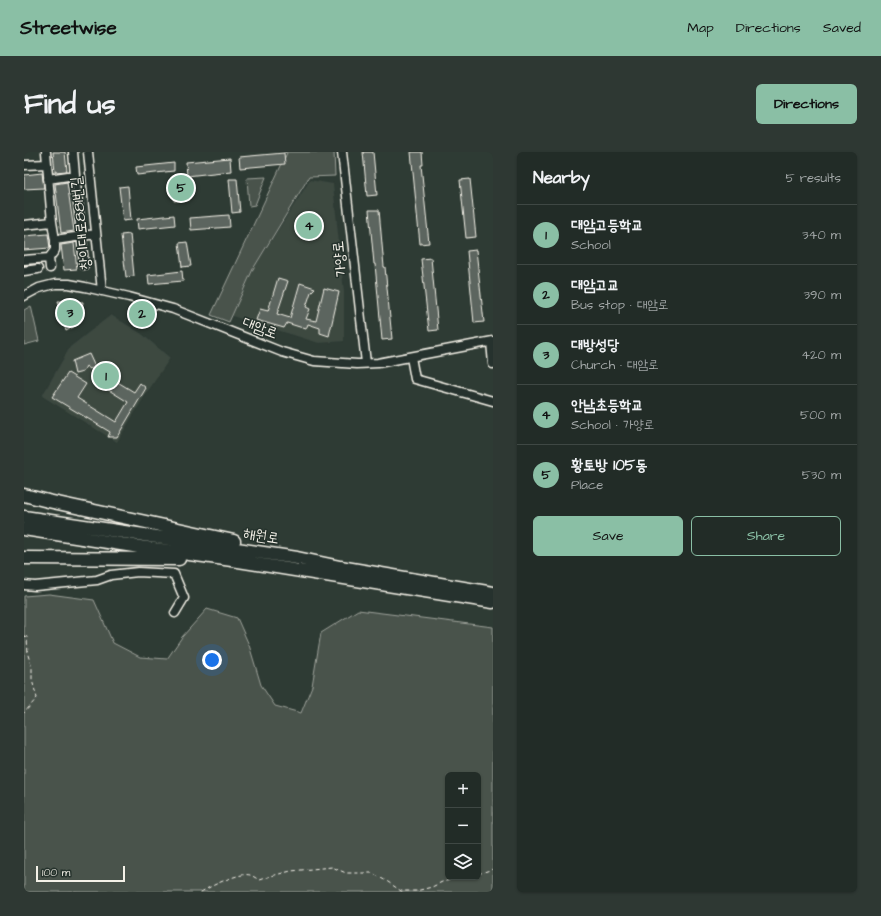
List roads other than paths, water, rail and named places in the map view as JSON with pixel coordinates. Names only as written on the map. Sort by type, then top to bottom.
[{"type":"highway","points":[[24,495],[247,544],[297,558]]},
{"type":"highway","name":"해원로","points":[[24,517],[297,558],[340,567],[493,593]]},
{"type":"highway","name":"해원로","points":[[24,529],[232,560],[493,602]]},
{"type":"highway","points":[[24,558],[232,560]]},
{"type":"street","points":[[46,152],[55,240],[55,250],[49,258],[50,268]]},
{"type":"street","points":[[48,179],[75,175],[73,152]]},
{"type":"street","name":"창이대로881번길","points":[[88,152],[102,291]]},
{"type":"street","name":"가양로","points":[[342,152],[366,363]]},
{"type":"street","points":[[24,165],[47,164]]},
{"type":"street","points":[[76,183],[84,265]]},
{"type":"street","points":[[24,224],[52,222]]},
{"type":"street","points":[[55,240],[96,234]]},
{"type":"street","points":[[24,260],[49,258]]},
{"type":"street","points":[[24,271],[38,269]]},
{"type":"street","name":"대암로","points":[[24,296],[39,288],[55,284],[69,284],[102,291],[173,309],[282,352],[314,360],[357,364],[378,363],[492,342],[493,364]]},
{"type":"street","points":[[411,357],[415,380],[493,401]]},
{"type":"street","points":[[24,585],[35,586],[97,580],[111,576],[138,572],[174,574],[184,598],[175,613]]},
{"type":"place","name":"황토방 105동","points":[[181,188]]},
{"type":"place","name":"안남초등학교","points":[[309,226]]},
{"type":"place","name":"대방성당","points":[[70,313]]},
{"type":"place","name":"대암고교","points":[[142,314]]},
{"type":"place","name":"대암고등학교","points":[[106,376]]}]
